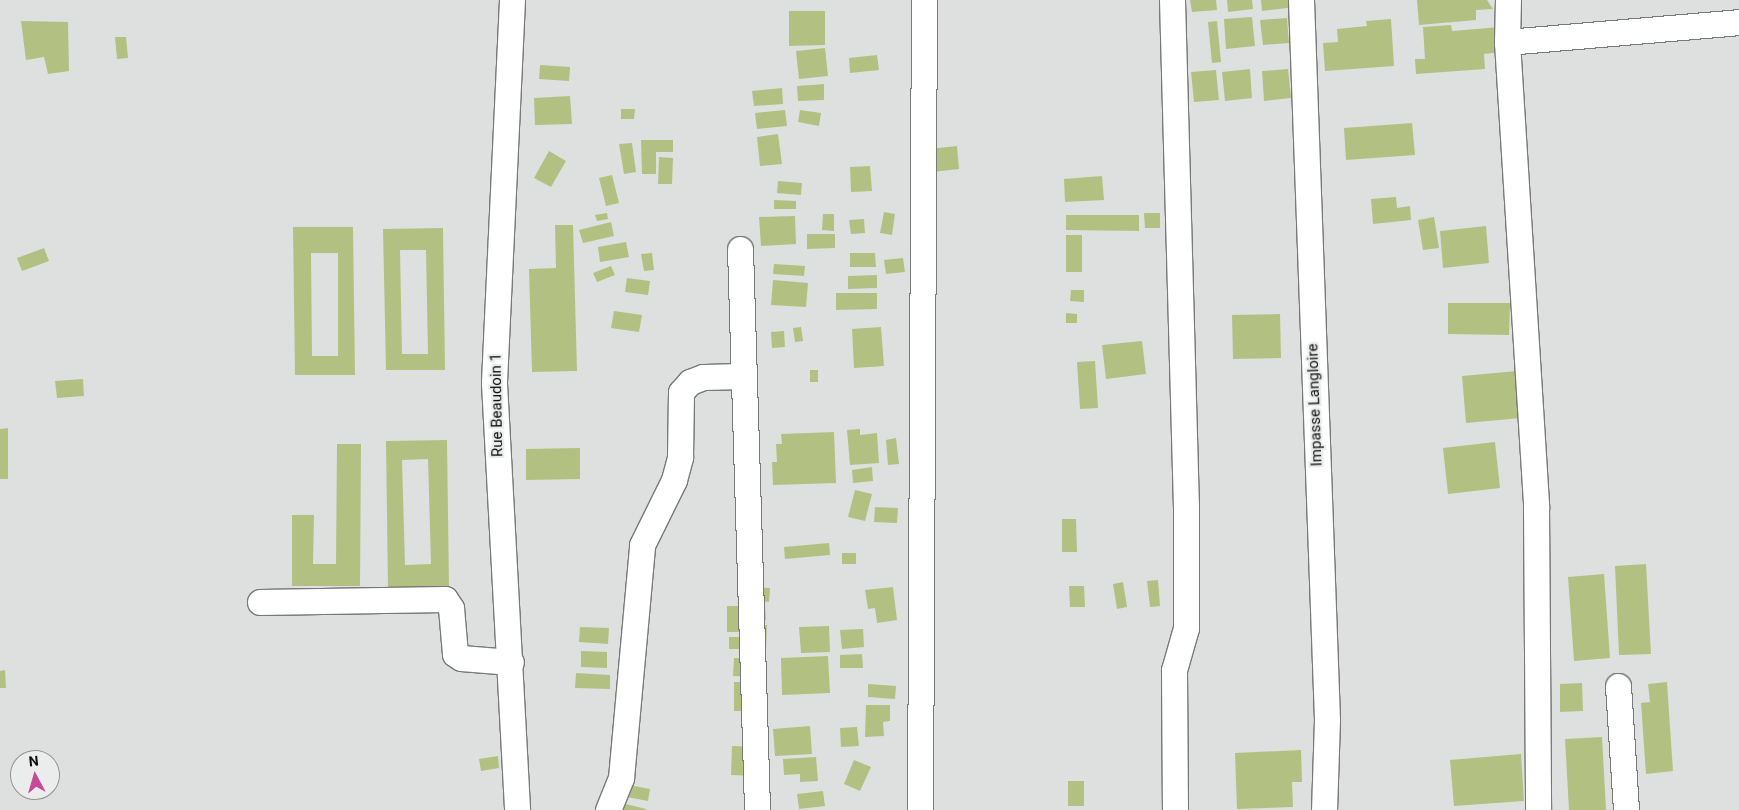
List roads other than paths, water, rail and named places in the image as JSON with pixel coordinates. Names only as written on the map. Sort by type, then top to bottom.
[{"type":"street","name":"Rue Beaudoin 1","points":[[512,0],[494,383],[511,662],[517,810]]},
{"type":"street","points":[[920,810],[924,0]]},
{"type":"street","points":[[1172,0],[1186,507],[1186,628],[1174,670],[1176,810]]},
{"type":"street","name":"Impasse Langloire","points":[[1301,0],[1327,720],[1324,810]]},
{"type":"street","points":[[1508,0],[1507,42],[1536,508],[1538,810]]},
{"type":"street","points":[[1507,42],[1739,22]]},
{"type":"street","points":[[740,249],[757,810]]},
{"type":"street","points":[[608,810],[621,778],[642,544],[674,480],[680,457],[681,392],[690,382],[703,377],[744,376]]},
{"type":"street","points":[[260,602],[445,599],[451,608],[455,654],[461,658],[511,662]]},
{"type":"street","points":[[1618,686],[1626,810]]}]
